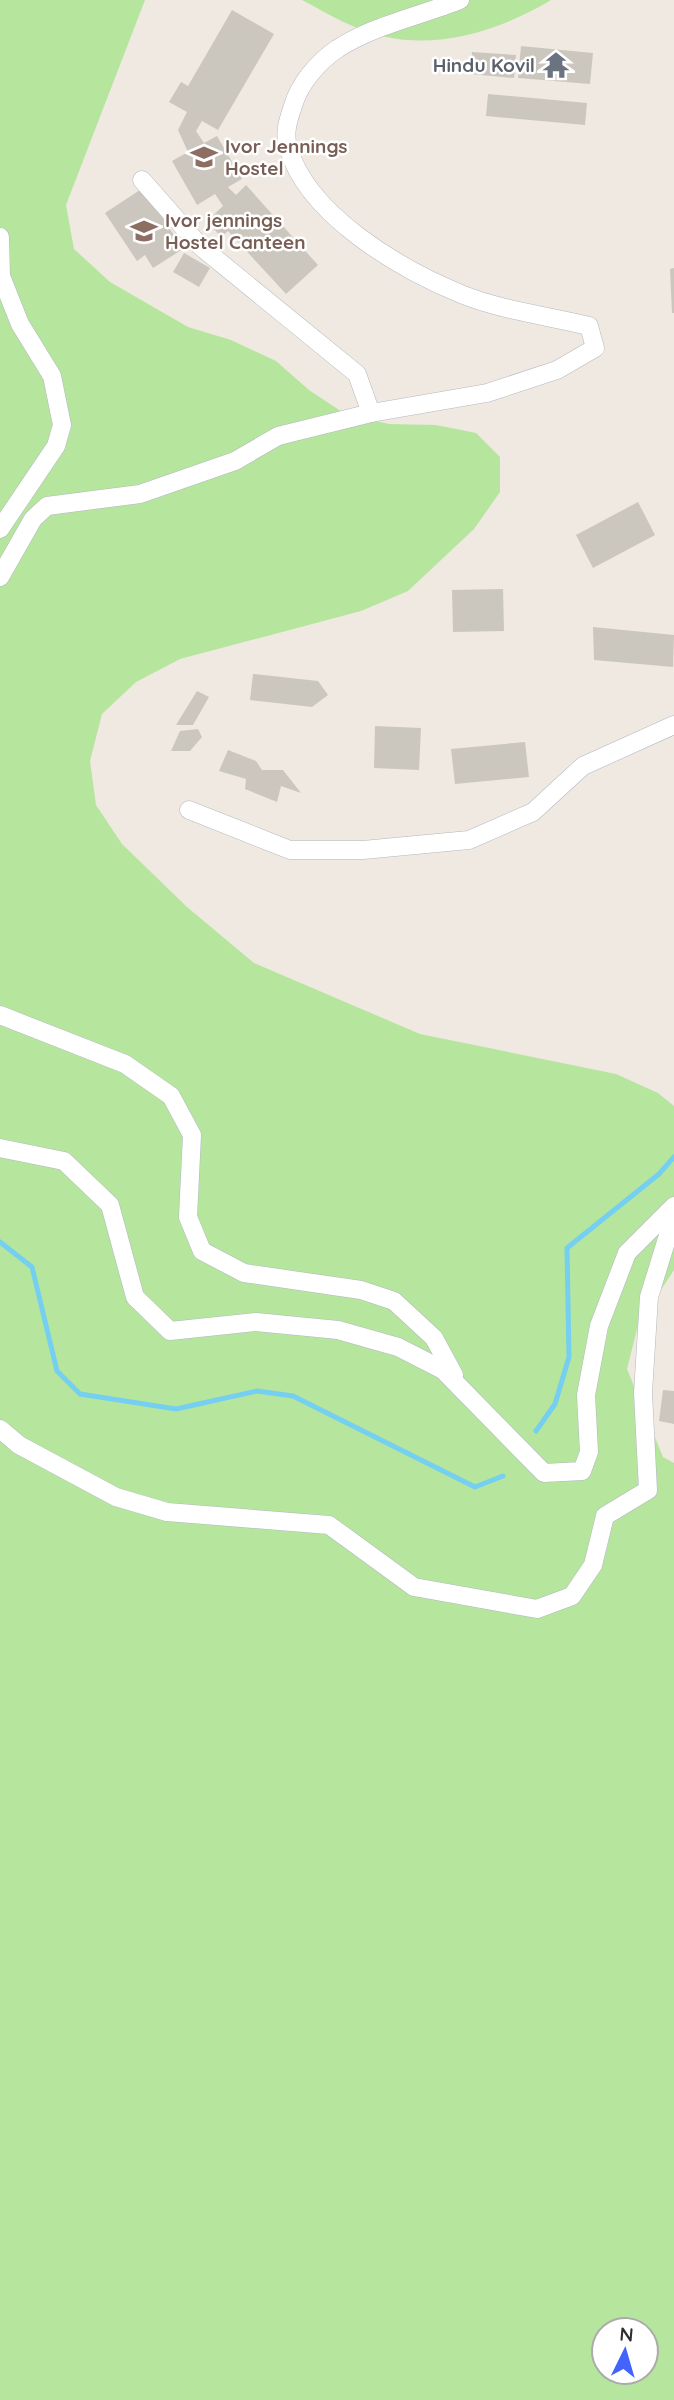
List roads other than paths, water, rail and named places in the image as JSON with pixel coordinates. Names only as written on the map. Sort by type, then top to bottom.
[{"type":"street","points":[[0,577],[33,519],[47,506],[140,494],[235,461],[278,436],[371,413],[487,393],[557,370],[595,348],[589,327],[463,295],[414,272],[365,240],[309,189],[288,147],[286,127],[298,88],[334,51],[358,37],[460,0]]},
{"type":"street","points":[[142,180],[200,246],[357,374],[371,413]]},
{"type":"street","points":[[0,237],[1,276],[20,324],[52,376],[62,425],[56,446],[0,529]]},
{"type":"street","points":[[189,810],[290,850],[363,850],[469,840],[533,812],[583,766],[674,725]]},
{"type":"street","points":[[0,1015],[125,1064],[171,1096],[192,1135],[188,1217],[202,1251],[244,1273],[361,1290],[394,1301],[434,1338],[463,1390]]},
{"type":"street","points":[[0,1148],[64,1161],[110,1205],[135,1297],[170,1331],[256,1322],[338,1330],[398,1347],[443,1370],[544,1472],[582,1471],[589,1452],[586,1395],[599,1326],[627,1253],[674,1206]]},
{"type":"street","points":[[0,1430],[19,1445],[116,1497],[167,1512],[329,1525],[414,1587],[537,1609],[572,1596],[593,1565],[605,1517],[648,1490],[643,1393],[649,1297],[674,1216]]},
{"type":"waterway","points":[[536,1431],[555,1404],[569,1357],[567,1248],[659,1174],[674,1157]]},
{"type":"waterway","points":[[0,1242],[32,1267],[57,1371],[80,1394],[176,1409],[257,1391],[293,1396],[475,1487],[503,1476]]},
{"type":"place","name":"Hindu Kovil","points":[[556,65]]},
{"type":"place","name":"Ivor Jennings Hostel","points":[[204,157]]},
{"type":"place","name":"Ivor jennings Hostel Canteen","points":[[144,231]]}]
